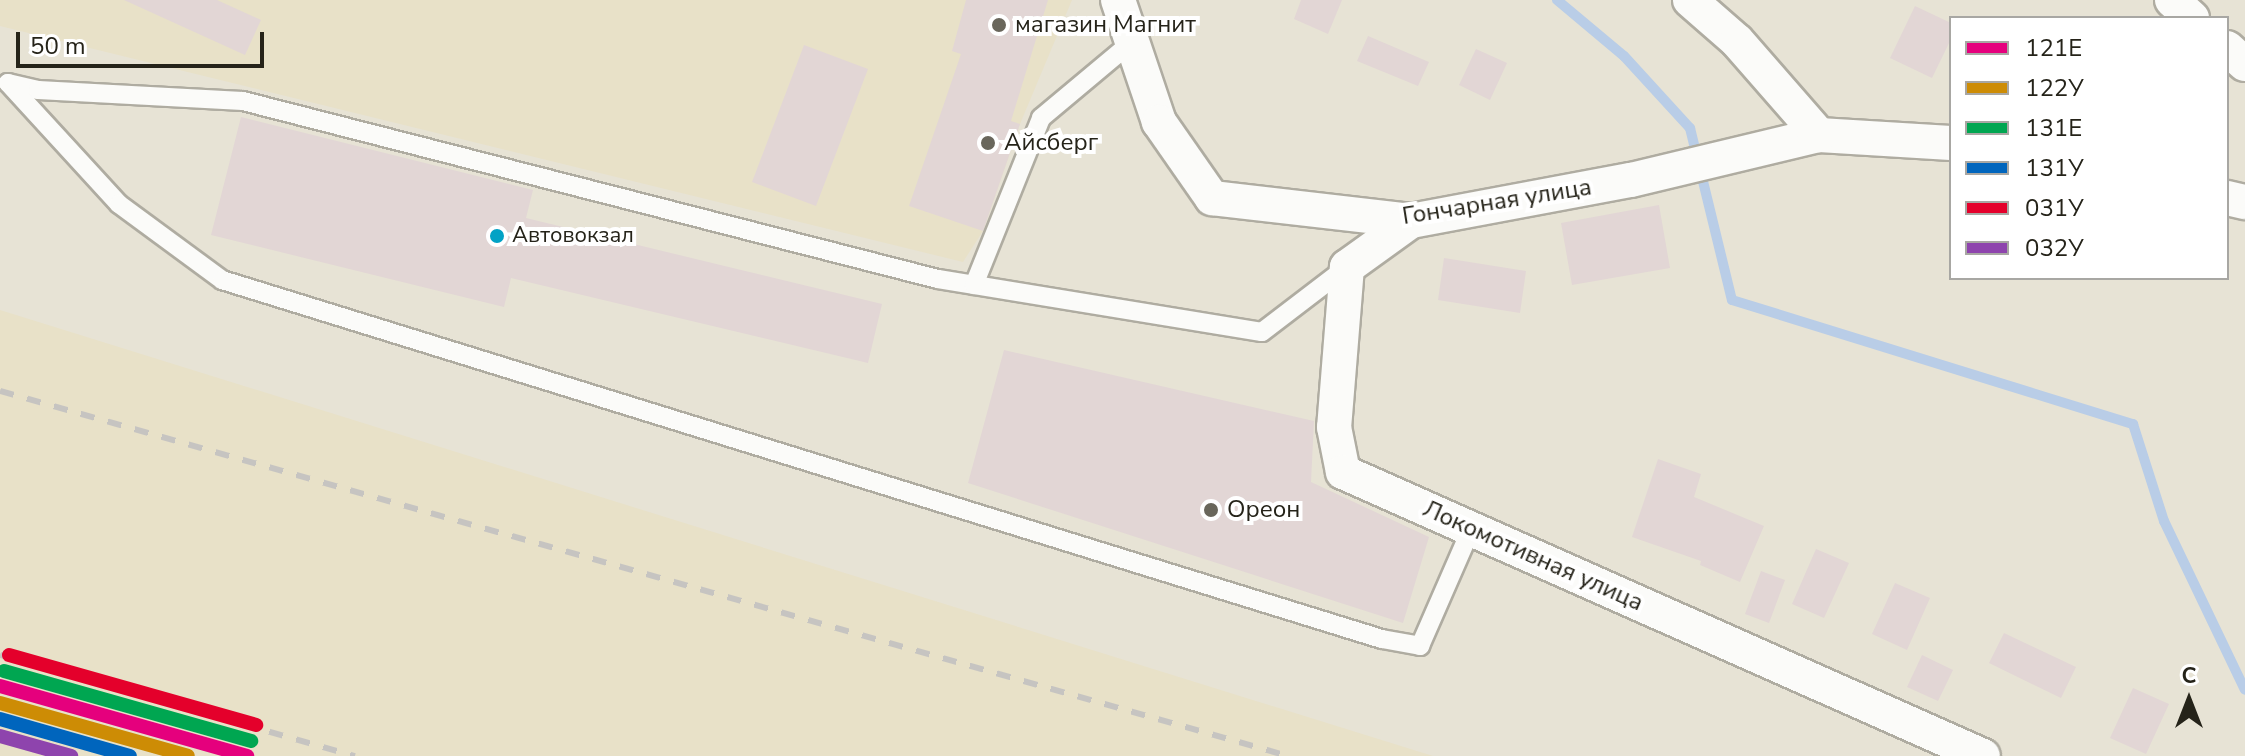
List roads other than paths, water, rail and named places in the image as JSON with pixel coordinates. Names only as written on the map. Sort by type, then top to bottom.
[{"type":"street","name":"Гончарная улица","points":[[1118,0],[1159,122],[1212,198],[1411,221],[1631,180],[1819,135],[1949,143]]},
{"type":"street","points":[[1690,0],[1737,41],[1819,135]]},
{"type":"street","points":[[2172,0],[2190,16]]},
{"type":"street","points":[[2229,50],[2245,64]]},
{"type":"street","points":[[1347,267],[1411,221]]},
{"type":"street","name":"Локомотивная улица","points":[[1347,267],[1334,427],[1343,472],[1983,756]]},
{"type":"lane","points":[[974,285],[1041,118],[1132,42]]},
{"type":"lane","points":[[4,82],[38,90],[243,101],[974,285],[1262,332],[1347,267]]},
{"type":"lane","points":[[4,82],[119,204],[222,280],[1367,635],[1420,646],[1471,529]]},
{"type":"waterway","points":[[1557,0],[1624,56],[1690,128],[1732,300],[2133,424],[2164,521],[2245,690]]},
{"type":"railway","points":[[0,391],[1288,756]]},
{"type":"railway","points":[[0,655],[355,756]]},
{"type":"place","name":"магазин Магнит","points":[[999,25]]},
{"type":"place","name":"Айсберг","points":[[988,143]]},
{"type":"place","name":"Автовокзал","points":[[497,236]]},
{"type":"place","name":"Ореон","points":[[1211,510]]}]
